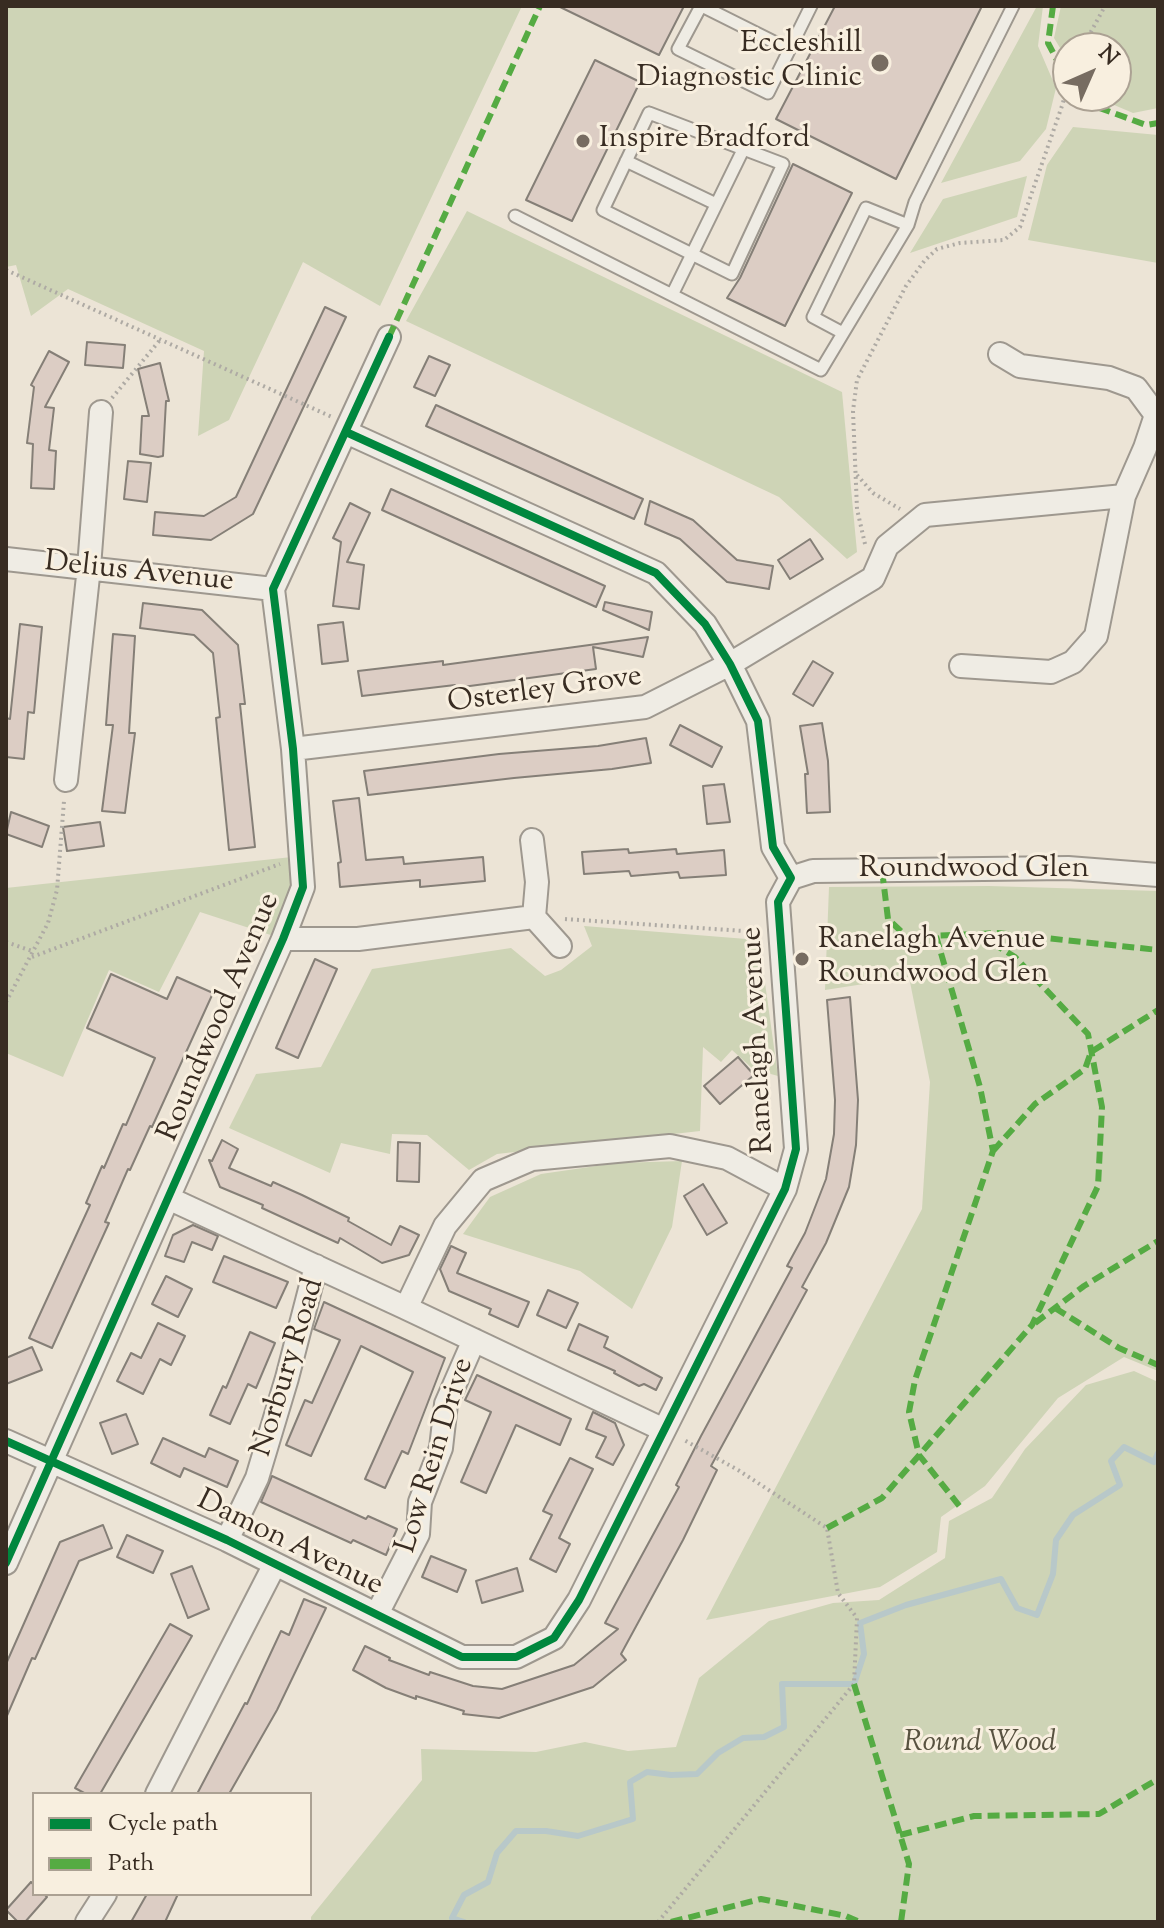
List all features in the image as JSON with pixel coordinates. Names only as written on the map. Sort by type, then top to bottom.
[{"type":"street","points":[[273,589],[389,337]]},
{"type":"street","points":[[961,666],[1051,672],[1073,662],[1096,636],[1124,496],[1156,415],[1136,388],[1109,378],[1020,366],[1000,354]]},
{"type":"street","points":[[66,780],[89,567],[101,412]]},
{"type":"street","points":[[348,429],[656,573],[705,624],[730,664],[758,721],[773,847],[791,878]]},
{"type":"street","points":[[873,578],[887,546],[925,515],[1124,496]]},
{"type":"street","name":"Delius Avenue","points":[[6,559],[273,589]]},
{"type":"street","name":"Osterley Grove","points":[[293,749],[645,707],[730,664],[873,578]]},
{"type":"street","name":"Roundwood Avenue","points":[[6,1563],[283,939],[303,887],[293,749],[273,589]]},
{"type":"street","points":[[532,840],[537,882],[534,917],[560,946]]},
{"type":"street","name":"Roundwood Glen","points":[[791,878],[813,871],[1068,868],[1158,875]]},
{"type":"street","name":"Ranelagh Avenue","points":[[554,1638],[579,1600],[785,1189],[796,1149],[778,902],[791,878]]},
{"type":"street","points":[[283,939],[358,939],[534,917]]},
{"type":"street","points":[[664,1430],[406,1308],[445,1226],[483,1180],[532,1159],[670,1146],[727,1158],[785,1189]]},
{"type":"street","points":[[168,1198],[316,1266]]},
{"type":"street","name":"Norbury Road","points":[[227,1540],[257,1478],[316,1266],[406,1308]]},
{"type":"street","name":"Low Rein Drive","points":[[377,1614],[418,1534],[420,1502],[441,1448],[446,1404],[474,1340]]},
{"type":"street","name":"Damon Avenue","points":[[6,1441],[227,1540],[462,1657],[516,1657],[554,1638]]},
{"type":"street","points":[[158,1792],[275,1564]]},
{"type":"street","points":[[87,1922],[104,1896]]},
{"type":"lane","points":[[788,49],[702,6],[678,49],[768,93],[811,6]]},
{"type":"lane","points":[[515,216],[821,370],[908,225],[915,202],[1013,6]]},
{"type":"lane","points":[[649,113],[743,150],[783,164],[732,274],[603,210],[649,113]]},
{"type":"lane","points":[[672,295],[743,150]]},
{"type":"lane","points":[[626,161],[716,204]]},
{"type":"lane","points":[[843,333],[813,317],[866,208],[908,225]]},
{"type":"path","points":[[1091,32],[1105,6]]},
{"type":"path","points":[[873,578],[857,509],[853,411],[857,380],[906,286],[925,260],[937,249],[960,243],[1004,240],[1020,227],[1060,112]]},
{"type":"path","points":[[6,270],[348,429]]},
{"type":"path","points":[[101,412],[160,339]]},
{"type":"path","points":[[855,474],[873,493],[900,509],[925,515]]},
{"type":"path","points":[[6,1002],[48,923],[57,890],[66,780]]},
{"type":"path","points":[[32,957],[301,856]]},
{"type":"path","points":[[534,917],[780,933]]},
{"type":"path","points":[[6,942],[32,951]]},
{"type":"path","points":[[658,1922],[854,1684],[857,1618],[838,1593],[827,1528],[738,1470],[664,1430]]},
{"type":"green space","points":[[6,6],[522,6],[380,306],[303,262],[229,420],[198,436],[204,351],[68,289],[31,316],[16,265],[6,267]]},
{"type":"green space","points":[[1037,6],[1043,6],[1038,46],[1052,79],[1052,104],[1046,129],[1020,161],[941,183]]},
{"type":"green space","points":[[1061,6],[1158,6],[1158,108],[1131,112],[1132,32],[1055,32]]},
{"type":"green space","points":[[1073,127],[1158,135],[1158,263],[1028,240],[1047,165]]},
{"type":"green space","points":[[1027,176],[1017,217],[910,253],[943,199]]},
{"type":"green space","points":[[467,211],[842,392],[857,552],[847,559],[779,497],[406,321]]},
{"type":"green space","points":[[301,856],[283,939],[200,912],[159,992],[109,970],[63,1077],[6,1053],[6,888]]},
{"type":"green space","points":[[989,886],[1158,891],[1158,1371],[1124,1357],[1058,1398],[985,1486],[941,1517],[937,1552],[880,1587],[706,1620],[922,1209],[930,1082],[909,977],[825,990],[829,887]]},
{"type":"green space","points":[[584,926],[759,940],[778,1076],[753,1069],[732,1050],[721,1062],[703,1047],[700,1131],[497,1154],[469,1170],[427,1135],[392,1134],[390,1154],[341,1143],[330,1173],[229,1128],[256,1074],[321,1067],[372,969],[511,948],[545,976],[561,970],[592,946]]},
{"type":"green space","points":[[682,1161],[672,1227],[632,1309],[580,1271],[463,1234],[490,1197],[541,1174],[617,1163]]},
{"type":"green space","name":"Round Wood","points":[[1134,1371],[1158,1382],[1158,1922],[311,1922],[311,1917],[422,1780],[421,1749],[536,1752],[585,1742],[628,1751],[676,1747],[699,1678],[769,1621],[833,1603],[879,1600],[945,1558],[949,1521],[992,1498],[1025,1449],[1086,1385]]},
{"type":"building","points":[[558,6],[684,6],[659,55]]},
{"type":"building","name":"Eccleshill Diagnostic Clinic","points":[[835,6],[982,6],[896,179],[776,119]]},
{"type":"building","name":"Inspire Bradford","points":[[595,60],[640,82],[572,221],[526,200]]},
{"type":"building","points":[[793,164],[852,193],[785,326],[727,298],[740,278]]},
{"type":"building","points":[[325,307],[346,317],[253,514],[211,540],[153,535],[155,512],[204,516],[236,497]]},
{"type":"building","points":[[87,342],[125,345],[123,368],[85,365]]},
{"type":"building","points":[[49,351],[69,362],[45,407],[54,408],[49,450],[56,451],[54,489],[31,488],[33,444],[27,443],[34,387],[31,385]]},
{"type":"building","points":[[429,356],[450,365],[435,396],[414,387]]},
{"type":"building","points":[[160,363],[169,401],[166,401],[163,456],[158,457],[140,454],[142,416],[149,416],[138,369]]},
{"type":"building","points":[[436,405],[643,499],[634,519],[426,426]]},
{"type":"building","points":[[128,461],[151,463],[147,502],[124,499]]},
{"type":"building","points":[[391,489],[605,586],[596,607],[382,510]]},
{"type":"building","points":[[650,501],[693,520],[737,560],[773,566],[769,589],[727,582],[680,539],[645,524]]},
{"type":"building","points":[[350,503],[370,513],[347,562],[364,565],[359,609],[333,606],[341,542],[333,538]]},
{"type":"building","points":[[810,539],[823,559],[790,579],[778,560]]},
{"type":"building","points":[[605,602],[652,612],[649,630],[603,610]]},
{"type":"building","points":[[143,603],[202,610],[238,645],[245,704],[240,704],[255,847],[229,850],[213,653],[194,635],[140,628]]},
{"type":"building","points":[[343,622],[348,661],[322,664],[318,625]]},
{"type":"building","points":[[20,624],[42,627],[34,713],[28,712],[24,759],[6,757],[6,718],[10,719]]},
{"type":"building","points":[[113,634],[135,636],[129,733],[135,733],[125,813],[102,811],[113,725],[106,725]]},
{"type":"building","points":[[648,637],[643,657],[593,647],[596,669],[455,688],[455,685],[362,696],[358,671],[443,661],[443,665]]},
{"type":"building","points":[[813,661],[833,673],[813,706],[793,694]]},
{"type":"building","points":[[822,723],[828,761],[830,812],[807,813],[805,774],[808,774],[800,726]]},
{"type":"building","points":[[680,725],[722,747],[712,767],[670,745]]},
{"type":"building","points":[[646,738],[651,763],[612,769],[368,795],[364,771],[499,754],[598,746]]},
{"type":"building","points":[[724,784],[730,822],[707,824],[703,786]]},
{"type":"building","points":[[359,798],[366,860],[403,857],[404,864],[483,857],[485,881],[420,887],[420,880],[340,887],[338,863],[341,862],[333,801]]},
{"type":"building","points":[[11,812],[49,826],[42,847],[6,834]]},
{"type":"building","points":[[100,822],[104,846],[67,851],[63,827]]},
{"type":"building","points":[[628,849],[629,853],[676,849],[677,854],[724,850],[726,875],[680,878],[678,872],[631,876],[629,871],[584,874],[582,852]]},
{"type":"building","points":[[315,959],[337,969],[298,1058],[276,1048]]},
{"type":"building","points":[[111,974],[167,999],[177,977],[213,993],[152,1127],[128,1169],[105,1222],[109,1223],[52,1348],[29,1338],[90,1205],[86,1203],[102,1166],[104,1168],[123,1124],[126,1125],[155,1058],[87,1028]]},
{"type":"building","points":[[850,997],[858,1100],[856,1145],[849,1187],[826,1243],[802,1287],[807,1290],[711,1466],[717,1470],[621,1654],[626,1660],[593,1687],[499,1718],[463,1714],[464,1711],[416,1696],[416,1699],[386,1688],[353,1670],[365,1646],[389,1660],[429,1675],[430,1672],[473,1686],[502,1689],[574,1665],[618,1629],[605,1623],[792,1268],[787,1266],[805,1233],[826,1179],[834,1134],[835,1100],[827,1000]]},
{"type":"building","points":[[738,1057],[754,1075],[720,1104],[704,1086]]},
{"type":"building","points":[[222,1140],[238,1149],[229,1168],[302,1195],[349,1218],[348,1221],[391,1245],[400,1226],[419,1235],[409,1255],[382,1263],[340,1238],[338,1243],[220,1187],[209,1160],[212,1161]]},
{"type":"building","points":[[398,1142],[420,1143],[419,1182],[397,1181]]},
{"type":"building","points":[[703,1184],[727,1223],[707,1235],[684,1196]]},
{"type":"building","points":[[193,1225],[218,1236],[212,1250],[192,1242],[184,1262],[165,1256],[173,1235]]},
{"type":"building","points":[[451,1246],[466,1253],[457,1273],[529,1302],[518,1327],[489,1314],[491,1309],[449,1291],[440,1269]]},
{"type":"building","points":[[224,1256],[288,1282],[276,1308],[213,1282]]},
{"type":"building","points":[[166,1276],[192,1289],[178,1317],[152,1304]]},
{"type":"building","points":[[548,1290],[578,1303],[566,1328],[537,1315]]},
{"type":"building","points":[[324,1302],[445,1358],[408,1454],[402,1451],[385,1488],[365,1479],[413,1372],[361,1346],[311,1456],[286,1445],[305,1400],[312,1403],[340,1340],[314,1329]]},
{"type":"building","points":[[158,1323],[185,1336],[171,1365],[160,1359],[143,1394],[117,1381],[131,1353],[141,1358]]},
{"type":"building","points":[[579,1324],[608,1337],[604,1347],[662,1378],[656,1390],[644,1384],[639,1386],[615,1371],[568,1350]]},
{"type":"building","points":[[250,1332],[275,1343],[256,1388],[248,1384],[230,1424],[210,1415],[223,1386],[226,1388]]},
{"type":"building","points":[[32,1347],[42,1370],[6,1384],[6,1358]]},
{"type":"building","points":[[477,1375],[571,1419],[560,1445],[516,1425],[486,1493],[461,1482],[491,1412],[465,1400]]},
{"type":"building","points":[[593,1412],[615,1423],[624,1445],[613,1465],[596,1457],[606,1437],[586,1429]]},
{"type":"building","points":[[126,1414],[138,1444],[112,1454],[100,1423]]},
{"type":"building","points":[[163,1438],[205,1457],[209,1448],[238,1461],[227,1487],[184,1468],[180,1477],[151,1463]]},
{"type":"building","points":[[570,1458],[593,1469],[559,1538],[570,1544],[556,1572],[530,1559],[552,1515],[543,1511]]},
{"type":"building","points":[[272,1476],[366,1519],[368,1516],[397,1529],[386,1555],[353,1540],[351,1543],[261,1502]]},
{"type":"building","points":[[103,1525],[112,1548],[79,1561],[6,1718],[6,1664],[60,1542]]},
{"type":"building","points":[[127,1535],[163,1551],[153,1573],[117,1557]]},
{"type":"building","points":[[431,1556],[466,1570],[457,1592],[422,1577]]},
{"type":"building","points":[[192,1566],[209,1609],[188,1618],[171,1574]]},
{"type":"building","points":[[517,1568],[523,1591],[482,1603],[476,1581]]},
{"type":"building","points":[[304,1599],[326,1608],[277,1710],[230,1792],[198,1792],[247,1704],[281,1631],[289,1635]]},
{"type":"building","points":[[170,1624],[192,1636],[101,1792],[82,1792],[75,1788]]},
{"type":"building","points":[[31,1882],[32,1896],[47,1897],[25,1922],[18,1922],[6,1910]]},
{"type":"building","points":[[146,1896],[177,1896],[165,1922],[131,1922]]},
{"type":"waterway","points":[[464,1922],[452,1918],[464,1895],[488,1882],[497,1853],[516,1831],[546,1831],[578,1836],[633,1819],[630,1782],[647,1772],[697,1774],[718,1753],[743,1738],[764,1737],[784,1727],[782,1684],[854,1684],[864,1654],[860,1623],[906,1605],[1001,1579],[1017,1608],[1037,1615],[1053,1574],[1056,1540],[1073,1515],[1120,1485],[1111,1461],[1124,1447],[1154,1462],[1158,1453]]},
{"type":"marked path","points":[[389,337],[540,6]]},
{"type":"marked path","points":[[1052,51],[1048,43],[1053,6]]},
{"type":"marked path","points":[[1111,112],[1146,125],[1158,123]]},
{"type":"marked path","points":[[827,1528],[882,1498],[1032,1325],[1098,1186],[1102,1107],[1088,1034],[1015,957],[978,934],[907,937],[888,919],[882,870]]},
{"type":"marked path","points":[[979,934],[998,933],[1158,950]]},
{"type":"marked path","points":[[936,936],[980,1087],[993,1151],[915,1380],[909,1412],[919,1455],[961,1508]]},
{"type":"marked path","points":[[993,1151],[1035,1104],[1085,1069],[1091,1052],[1158,1010]]},
{"type":"marked path","points":[[1035,1323],[1084,1286],[1158,1241]]},
{"type":"marked path","points":[[1055,1308],[1119,1348],[1158,1365]]},
{"type":"marked path","points":[[854,1684],[909,1864],[901,1922]]},
{"type":"marked path","points":[[900,1835],[974,1816],[1099,1814],[1158,1779]]},
{"type":"marked path","points":[[671,1922],[761,1899],[846,1916],[860,1922]]},
{"type":"cycle path","points":[[6,1563],[283,939],[303,887],[293,749],[273,589],[389,337]]},
{"type":"cycle path","points":[[6,1441],[227,1540],[462,1657],[516,1657],[554,1638],[579,1600],[785,1189],[796,1149],[778,902],[791,878],[773,847],[758,721],[730,664],[705,624],[656,573],[346,432]]},
{"type":"place","name":"Eccleshill Diagnostic Clinic","points":[[880,63]]},
{"type":"place","name":"Inspire Bradford","points":[[583,141]]},
{"type":"place","name":"Ranelagh Avenue Roundwood Glen","points":[[802,959]]}]
